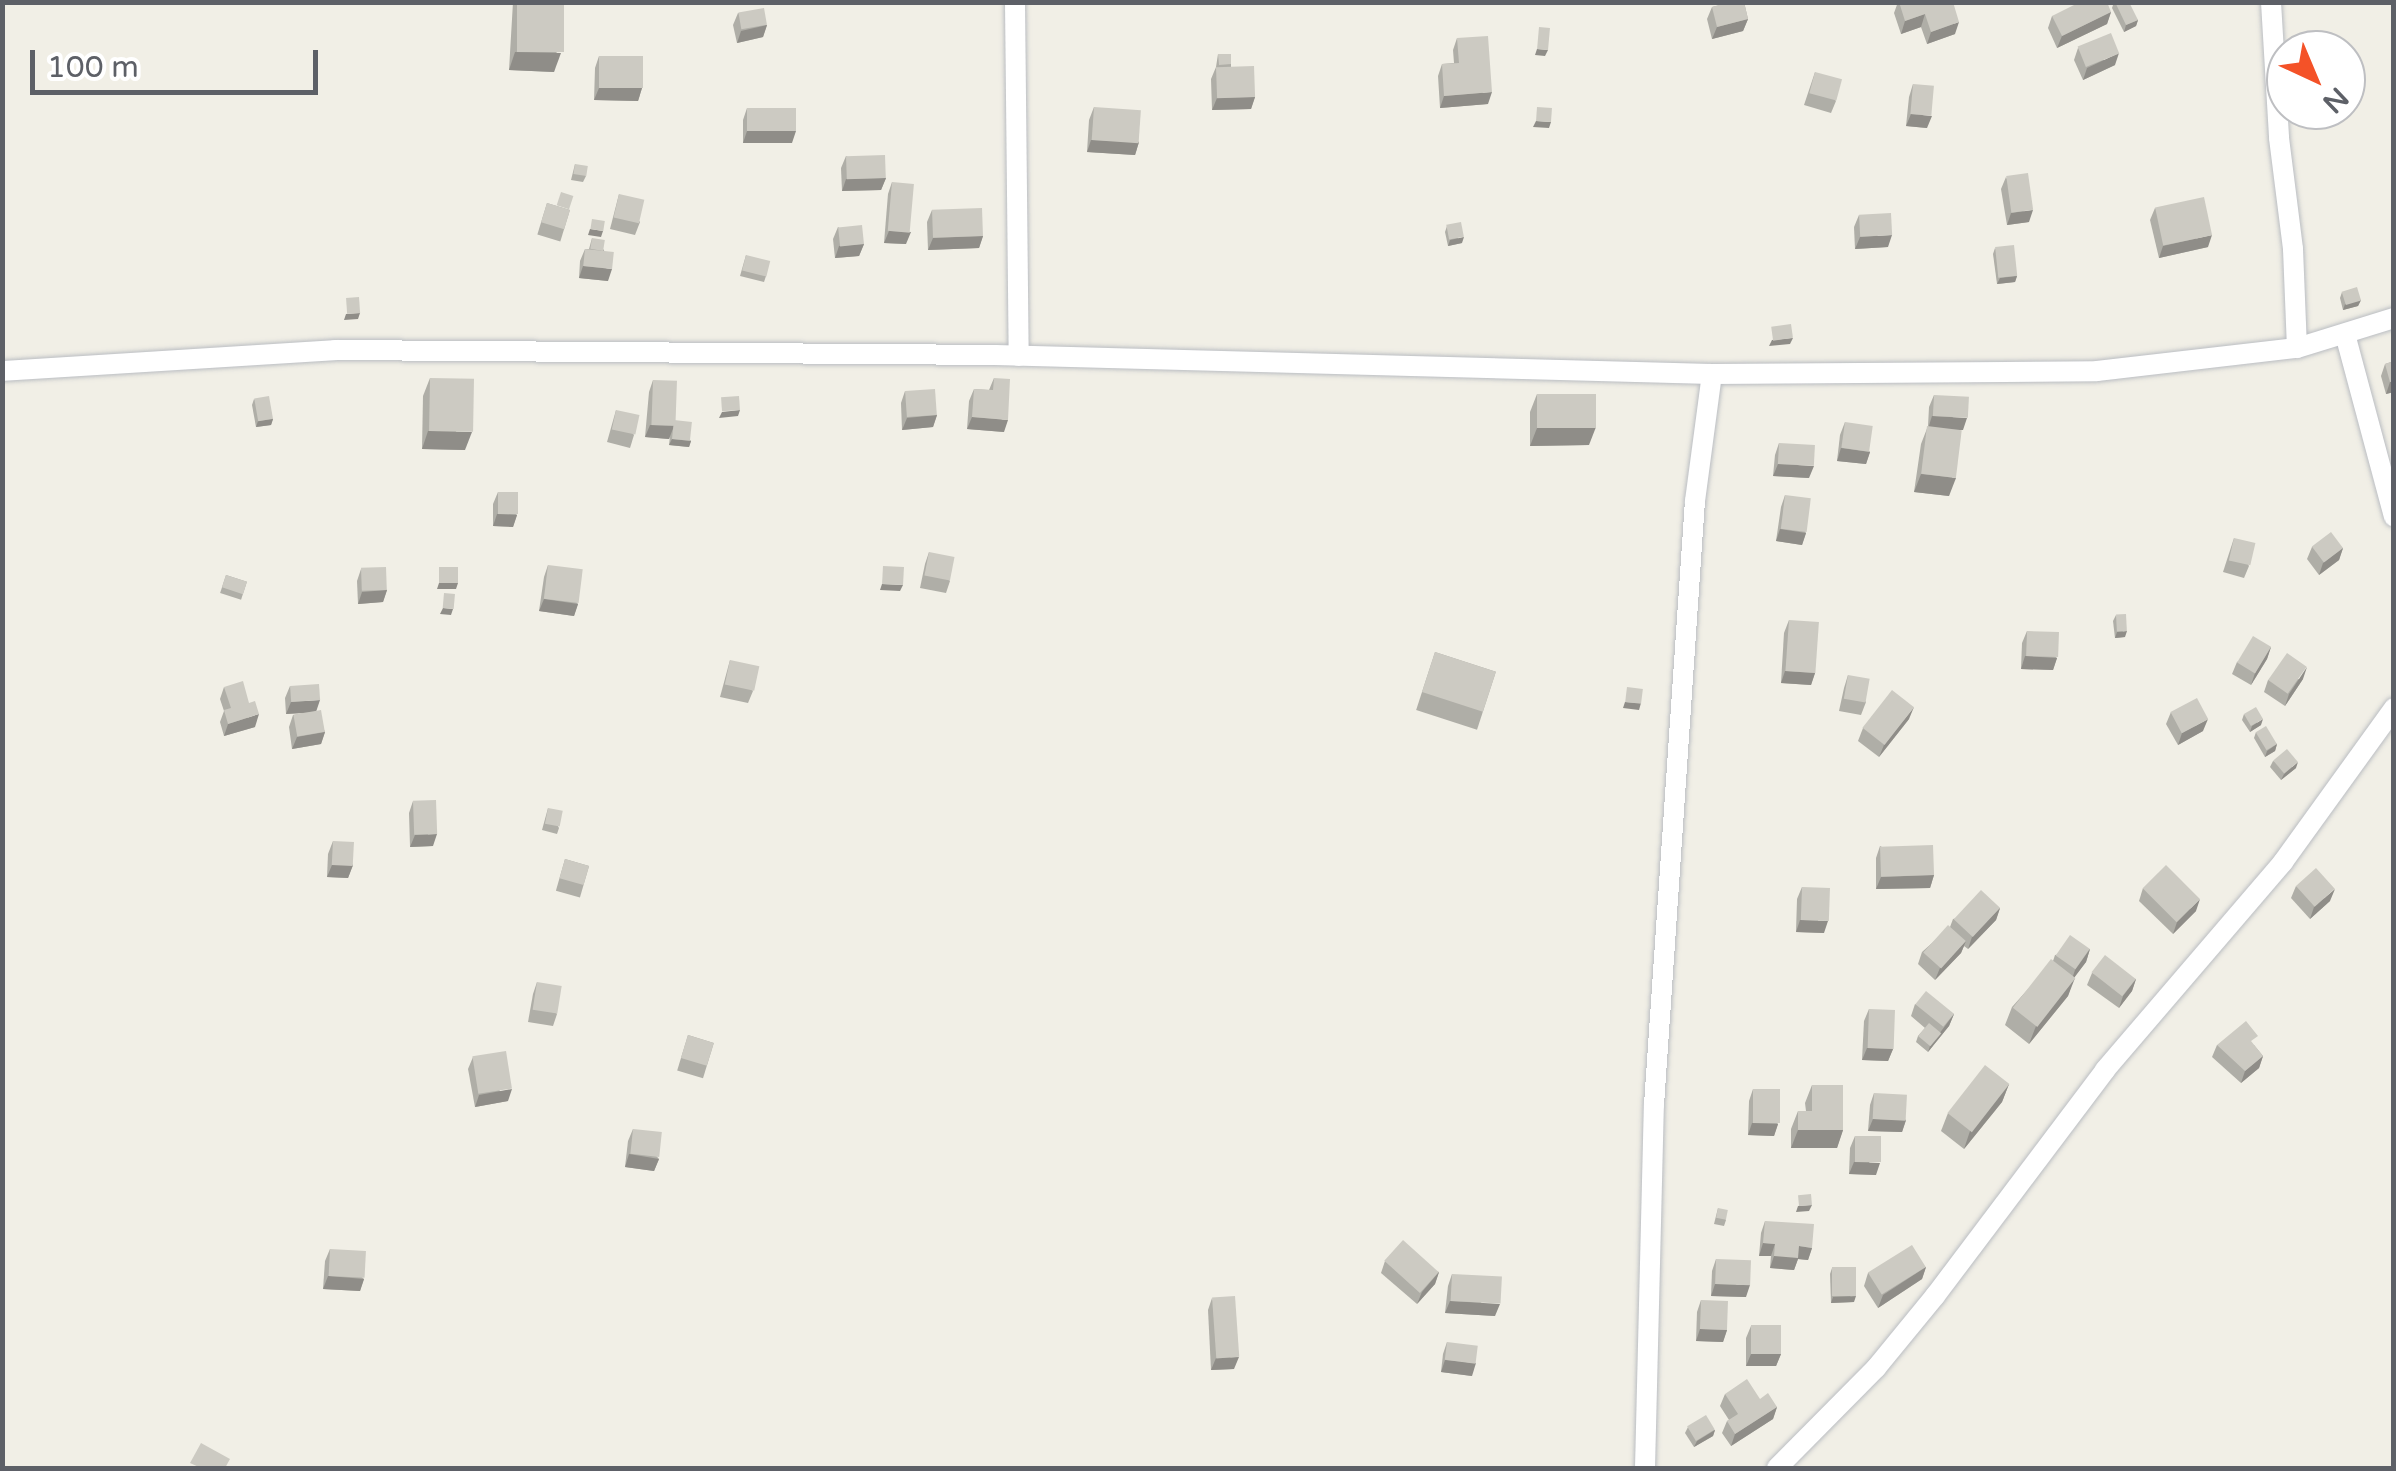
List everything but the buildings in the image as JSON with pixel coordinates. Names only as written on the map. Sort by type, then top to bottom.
[{"type":"street","points":[[1016,2],[1019,356]]},
{"type":"street","points":[[2271,2],[2278,138],[2293,249],[2297,348]]},
{"type":"street","points":[[2,371],[335,350],[1019,356],[1712,374],[2097,372],[2297,348],[2394,318]]},
{"type":"street","points":[[2345,334],[2394,517]]},
{"type":"street","points":[[1644,1468],[1654,1104],[1694,501],[1712,374]]},
{"type":"street","points":[[1778,1468],[1900,1339],[2105,1070],[2283,862],[2394,708]]}]
